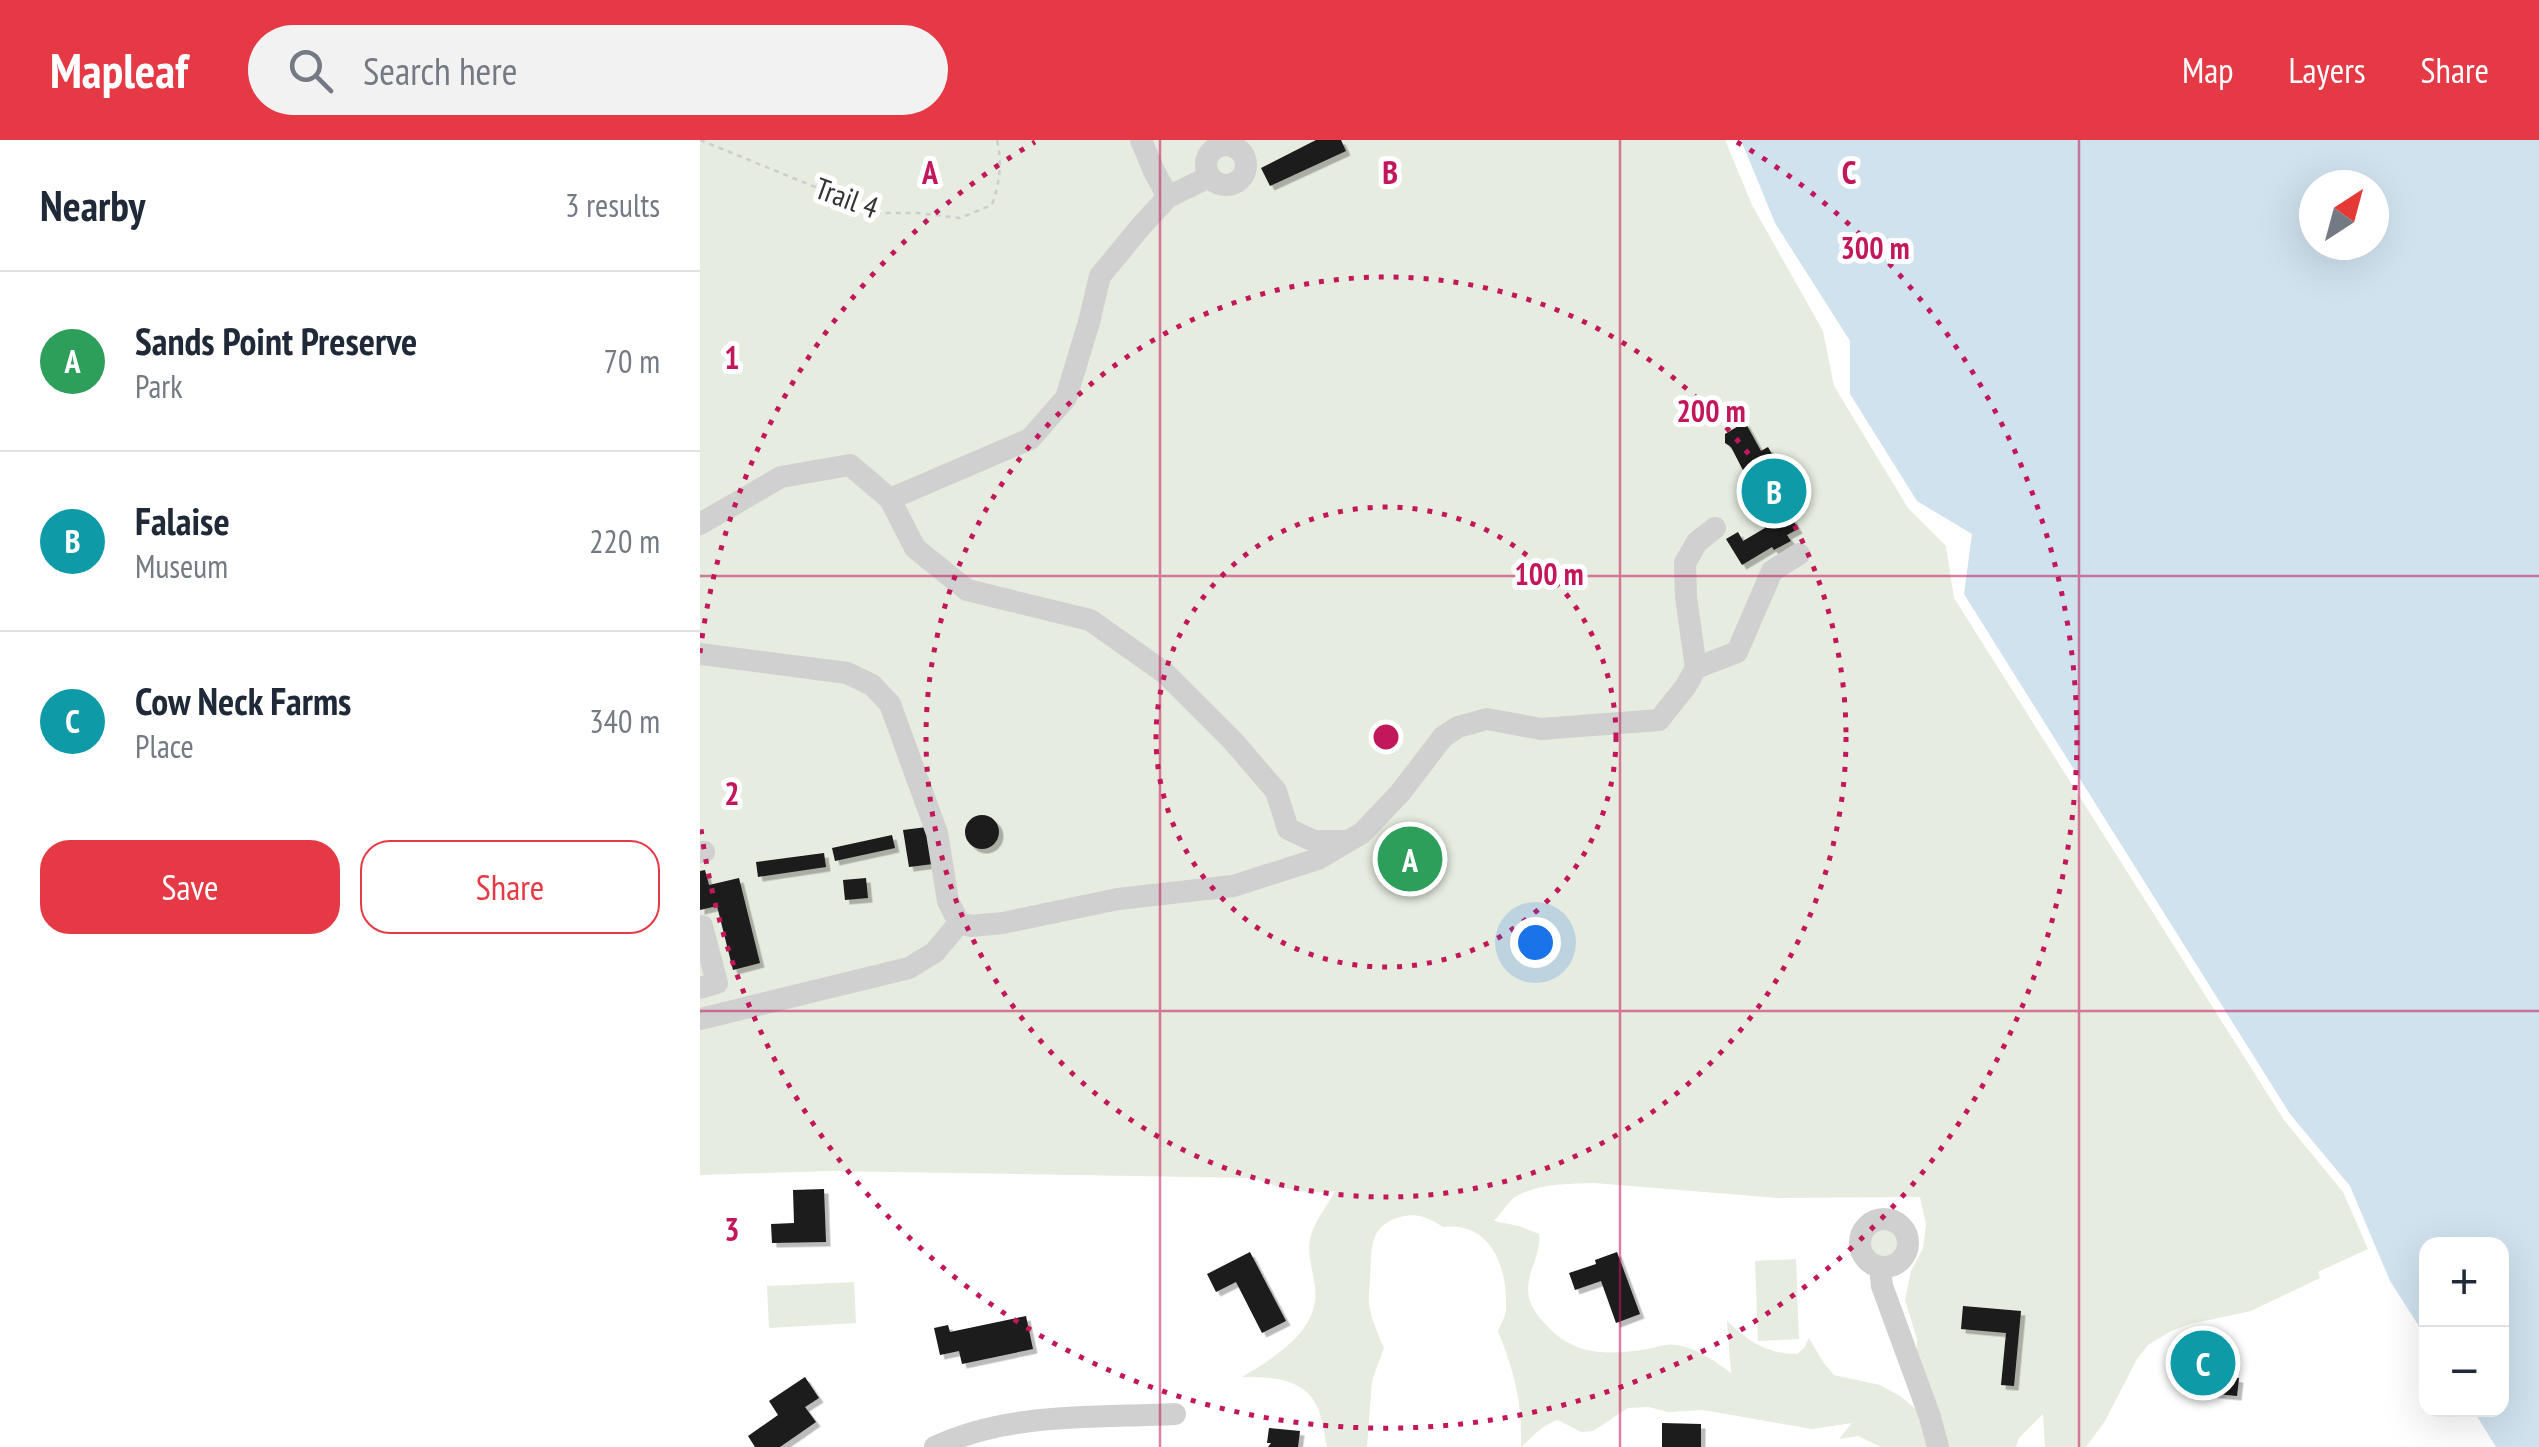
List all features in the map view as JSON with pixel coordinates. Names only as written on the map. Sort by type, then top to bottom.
[{"type":"street","points":[[1141,140],[1168,197]]},
{"type":"street","points":[[890,498],[1030,440],[1066,398],[1100,276],[1168,197],[1209,177]]},
{"type":"street","points":[[700,524],[782,477],[850,465],[890,498],[915,548],[967,590],[1090,620],[1164,673],[1233,741],[1276,791],[1288,829],[1314,841],[1348,842]]},
{"type":"street","points":[[700,654],[847,673],[872,686],[890,704],[937,833],[948,901],[958,922],[971,926],[1003,923],[1118,899],[1233,886],[1318,859],[1362,833],[1400,793],[1443,737],[1458,727],[1487,720],[1541,730],[1659,720],[1696,668],[1685,563],[1697,542],[1716,528]]},
{"type":"street","points":[[1696,668],[1736,652],[1772,570],[1799,554]]},
{"type":"street","points":[[702,926],[717,983],[703,987],[707,1017],[909,968],[935,952],[958,922]]},
{"type":"street","points":[[1880,1267],[1882,1286],[1938,1447]]},
{"type":"street","points":[[935,1447],[1000,1425],[1176,1414]]},
{"type":"path","name":"Trail 4","points":[[700,140],[879,213],[918,212],[960,218],[992,205],[1001,160],[996,140]]},
{"type":"shaded area","points":[[700,140],[1725,140],[1752,205],[1823,331],[1834,386],[1908,508],[1946,546],[1954,598],[2284,1120],[2343,1192],[2368,1249],[2318,1272],[2320,1278],[2251,1311],[2190,1324],[2148,1345],[2086,1447],[2045,1447],[2043,1414],[2019,1438],[2016,1447],[1881,1447],[1858,1436],[1839,1439],[1852,1423],[1812,1429],[1703,1410],[1668,1412],[1649,1407],[1628,1408],[1593,1431],[1581,1432],[1558,1420],[1521,1447],[1516,1388],[1498,1331],[1505,1314],[1506,1293],[1500,1263],[1485,1239],[1473,1232],[1406,1216],[1389,1221],[1373,1241],[1369,1304],[1384,1348],[1372,1381],[1367,1447],[1327,1447],[1318,1408],[1304,1390],[1286,1381],[1242,1377],[1287,1346],[1312,1314],[1315,1293],[1310,1239],[1335,1191],[1294,1190],[1254,1178],[832,1171],[700,1175]],"holes":[[[1564,1184],[1778,1198],[1920,1197],[1926,1224],[1923,1248],[1911,1271],[1905,1300],[1917,1339],[1916,1409],[1880,1385],[1834,1375],[1809,1338],[1797,1354],[1776,1352],[1750,1340],[1727,1321],[1731,1373],[1699,1352],[1677,1345],[1609,1353],[1574,1346],[1550,1329],[1530,1301],[1528,1284],[1539,1234],[1494,1221],[1515,1197]]]},
{"type":"shaded area","points":[[1884,1226],[1896,1231],[1901,1243],[1896,1255],[1884,1260],[1872,1255],[1867,1243],[1872,1231]]},
{"type":"shaded area","points":[[1796,1259],[1799,1339],[1758,1341],[1755,1261]]},
{"type":"shaded area","points":[[854,1282],[856,1323],[769,1328],[767,1286]]},
{"type":"water","points":[[1741,140],[2539,140],[2539,1447],[2496,1447],[2477,1417],[2509,1417],[2509,1237],[2419,1237],[2419,1326],[2390,1281],[2350,1186],[2290,1114],[1964,594],[1972,534],[1917,501],[1850,394],[1850,341],[1775,223]]},
{"type":"building","points":[[1316,140],[1341,140],[1346,151],[1270,186],[1261,168]]},
{"type":"building","points":[[1745,422],[1761,451],[1768,447],[1797,498],[1785,506],[1798,529],[1787,535],[1791,541],[1742,565],[1726,539],[1738,532],[1743,541],[1765,528],[1761,520],[1765,513],[1731,447],[1725,443],[1725,434]]},
{"type":"building","points":[[982,815],[994,820],[999,832],[994,844],[982,849],[970,844],[965,832],[970,820]]},
{"type":"building","points":[[927,827],[933,864],[909,867],[903,830]]},
{"type":"building","points":[[892,835],[895,848],[835,861],[832,848]]},
{"type":"building","points":[[824,853],[826,867],[758,877],[756,862]]},
{"type":"building","points":[[705,870],[709,885],[739,878],[760,963],[733,970],[717,906],[700,910],[700,871]]},
{"type":"building","points":[[866,878],[868,898],[845,900],[843,880]]},
{"type":"building","points":[[824,1189],[826,1242],[772,1243],[771,1224],[794,1223],[793,1190]]},
{"type":"building","points":[[1250,1252],[1286,1321],[1262,1333],[1236,1282],[1216,1292],[1207,1274]]},
{"type":"building","points":[[1617,1252],[1640,1314],[1616,1323],[1601,1281],[1575,1290],[1569,1273]]},
{"type":"building","points":[[1963,1306],[2021,1311],[2014,1386],[2001,1385],[2006,1333],[1961,1329]]},
{"type":"building","points":[[1026,1316],[1033,1349],[962,1364],[959,1351],[940,1355],[934,1328],[948,1325],[950,1332]]},
{"type":"building","points":[[2181,1337],[2223,1338],[2223,1343],[2233,1344],[2227,1377],[2239,1378],[2237,1396],[2207,1393],[2208,1386],[2194,1385],[2195,1369],[2178,1367]]},
{"type":"building","points":[[805,1377],[819,1398],[805,1407],[816,1422],[780,1447],[755,1447],[748,1436],[778,1415],[769,1401]]},
{"type":"building","points":[[1662,1423],[1701,1424],[1701,1447],[1662,1447]]},
{"type":"building","points":[[1269,1428],[1300,1431],[1298,1447],[1268,1447]]},
{"type":"place","name":"Falaise","points":[[1774,491]]},
{"type":"place","name":"Sands Point Preserve","points":[[1410,859]]},
{"type":"place","name":"Cow Neck Farms","points":[[2203,1363]]}]
